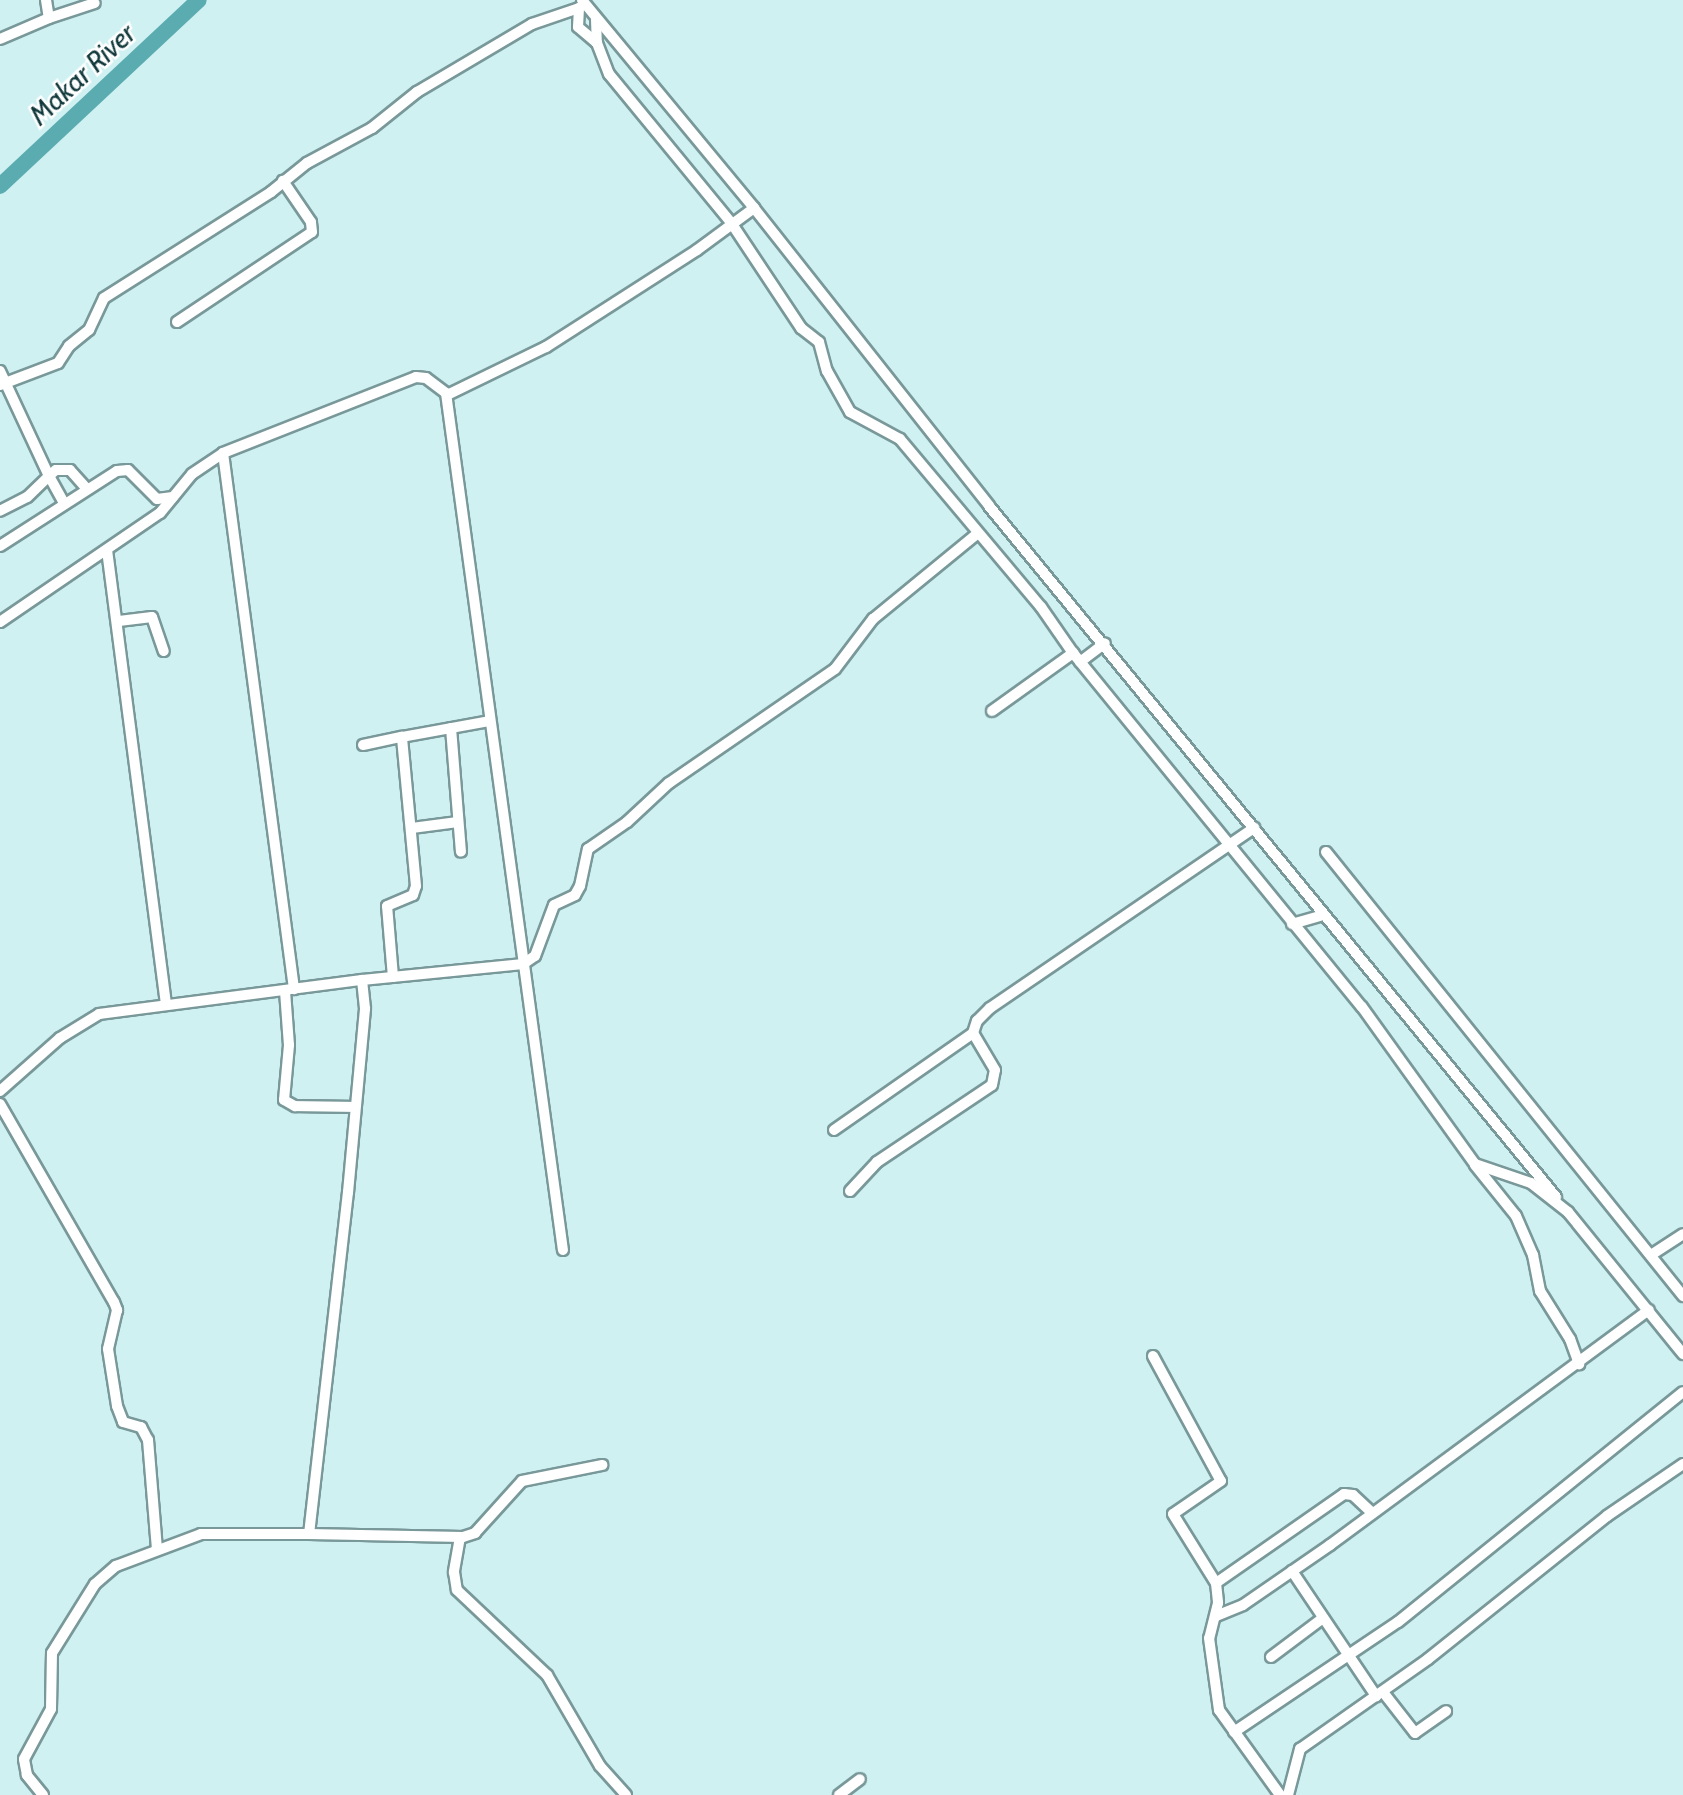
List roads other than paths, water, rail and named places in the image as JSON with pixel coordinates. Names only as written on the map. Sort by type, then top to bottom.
[{"type":"street","points":[[46,0],[49,18]]},
{"type":"street","points":[[0,39],[49,18],[95,3]]},
{"type":"street","points":[[582,4],[754,208],[989,506],[1105,643],[1683,1354]]},
{"type":"street","points":[[582,4],[578,27],[597,43],[622,90],[732,224],[801,328],[822,347],[827,371],[850,412],[900,439],[1041,607],[1080,662],[1292,925],[1362,1007],[1475,1164],[1516,1216],[1533,1255],[1540,1291],[1564,1326],[1579,1364]]},
{"type":"street","points":[[3,384],[58,363],[69,346],[89,330],[104,298],[327,151],[372,128],[417,92],[531,24],[582,4]]},
{"type":"street","points":[[596,19],[597,43]]},
{"type":"street","points":[[177,322],[312,232],[311,222],[283,181]]},
{"type":"street","points":[[447,395],[546,346],[754,208]]},
{"type":"street","points":[[0,371],[3,384],[64,503]]},
{"type":"street","points":[[0,622],[160,513],[192,474],[223,453],[416,377],[426,377],[447,395],[563,1250]]},
{"type":"street","points":[[223,453],[290,990],[285,1100],[295,1106],[354,1107]]},
{"type":"street","points":[[41,454],[76,474],[87,489]]},
{"type":"street","points":[[0,511],[27,497],[62,467]]},
{"type":"street","points":[[0,546],[64,503],[125,469],[157,499],[160,513]]},
{"type":"street","points":[[157,499],[173,497]]},
{"type":"street","points":[[0,1091],[60,1038],[99,1013],[362,980],[523,964],[541,948],[554,905],[575,895],[588,849],[627,822],[669,783],[835,669],[873,620],[977,534]]},
{"type":"street","points":[[107,550],[119,621],[166,1003]]},
{"type":"street","points":[[119,621],[152,617],[164,651]]},
{"type":"street","points":[[1080,662],[1105,643]]},
{"type":"street","points":[[992,710],[1073,653]]},
{"type":"street","points":[[363,745],[490,721]]},
{"type":"street","points":[[451,728],[461,852]]},
{"type":"street","points":[[393,977],[387,906],[416,892],[402,737]]},
{"type":"street","points":[[412,828],[458,822]]},
{"type":"street","points":[[834,1130],[973,1033],[977,1021],[990,1008],[1254,828]]},
{"type":"street","points":[[1326,852],[1683,1296]]},
{"type":"street","points":[[1292,925],[1324,915]]},
{"type":"street","points":[[309,1534],[365,1009],[362,980]]},
{"type":"street","points":[[850,1191],[877,1162],[992,1085],[995,1070],[973,1033]]},
{"type":"street","points":[[0,1104],[114,1302],[115,1317],[107,1338],[117,1406],[123,1422],[141,1427],[148,1440],[157,1549]]},
{"type":"street","points":[[1475,1164],[1531,1183],[1568,1212]]},
{"type":"street","points":[[1651,1255],[1683,1234]]},
{"type":"street","points":[[1216,1616],[1242,1605],[1292,1571],[1579,1364],[1649,1310]]},
{"type":"street","points":[[1153,1356],[1221,1481],[1173,1514],[1216,1583],[1216,1616],[1209,1638],[1218,1704],[1234,1732],[1280,1795]]},
{"type":"street","points":[[1234,1732],[1349,1657],[1434,1595],[1683,1392]]},
{"type":"street","points":[[1288,1795],[1300,1749],[1379,1694],[1607,1516],[1683,1464]]},
{"type":"street","points":[[43,1795],[24,1768],[51,1709],[52,1653],[95,1584],[116,1566],[210,1532],[460,1537],[475,1532],[522,1481],[602,1465]]},
{"type":"street","points":[[1216,1583],[1344,1494],[1353,1495],[1372,1513]]},
{"type":"street","points":[[460,1537],[454,1572],[457,1590],[547,1675],[568,1704],[588,1747],[626,1795]]},
{"type":"street","points":[[1292,1571],[1349,1657],[1415,1733],[1446,1711]]},
{"type":"street","points":[[1271,1657],[1324,1618]]},
{"type":"street","points":[[839,1795],[860,1779]]},
{"type":"waterway","name":"Makar River","points":[[0,186],[199,0]]}]
